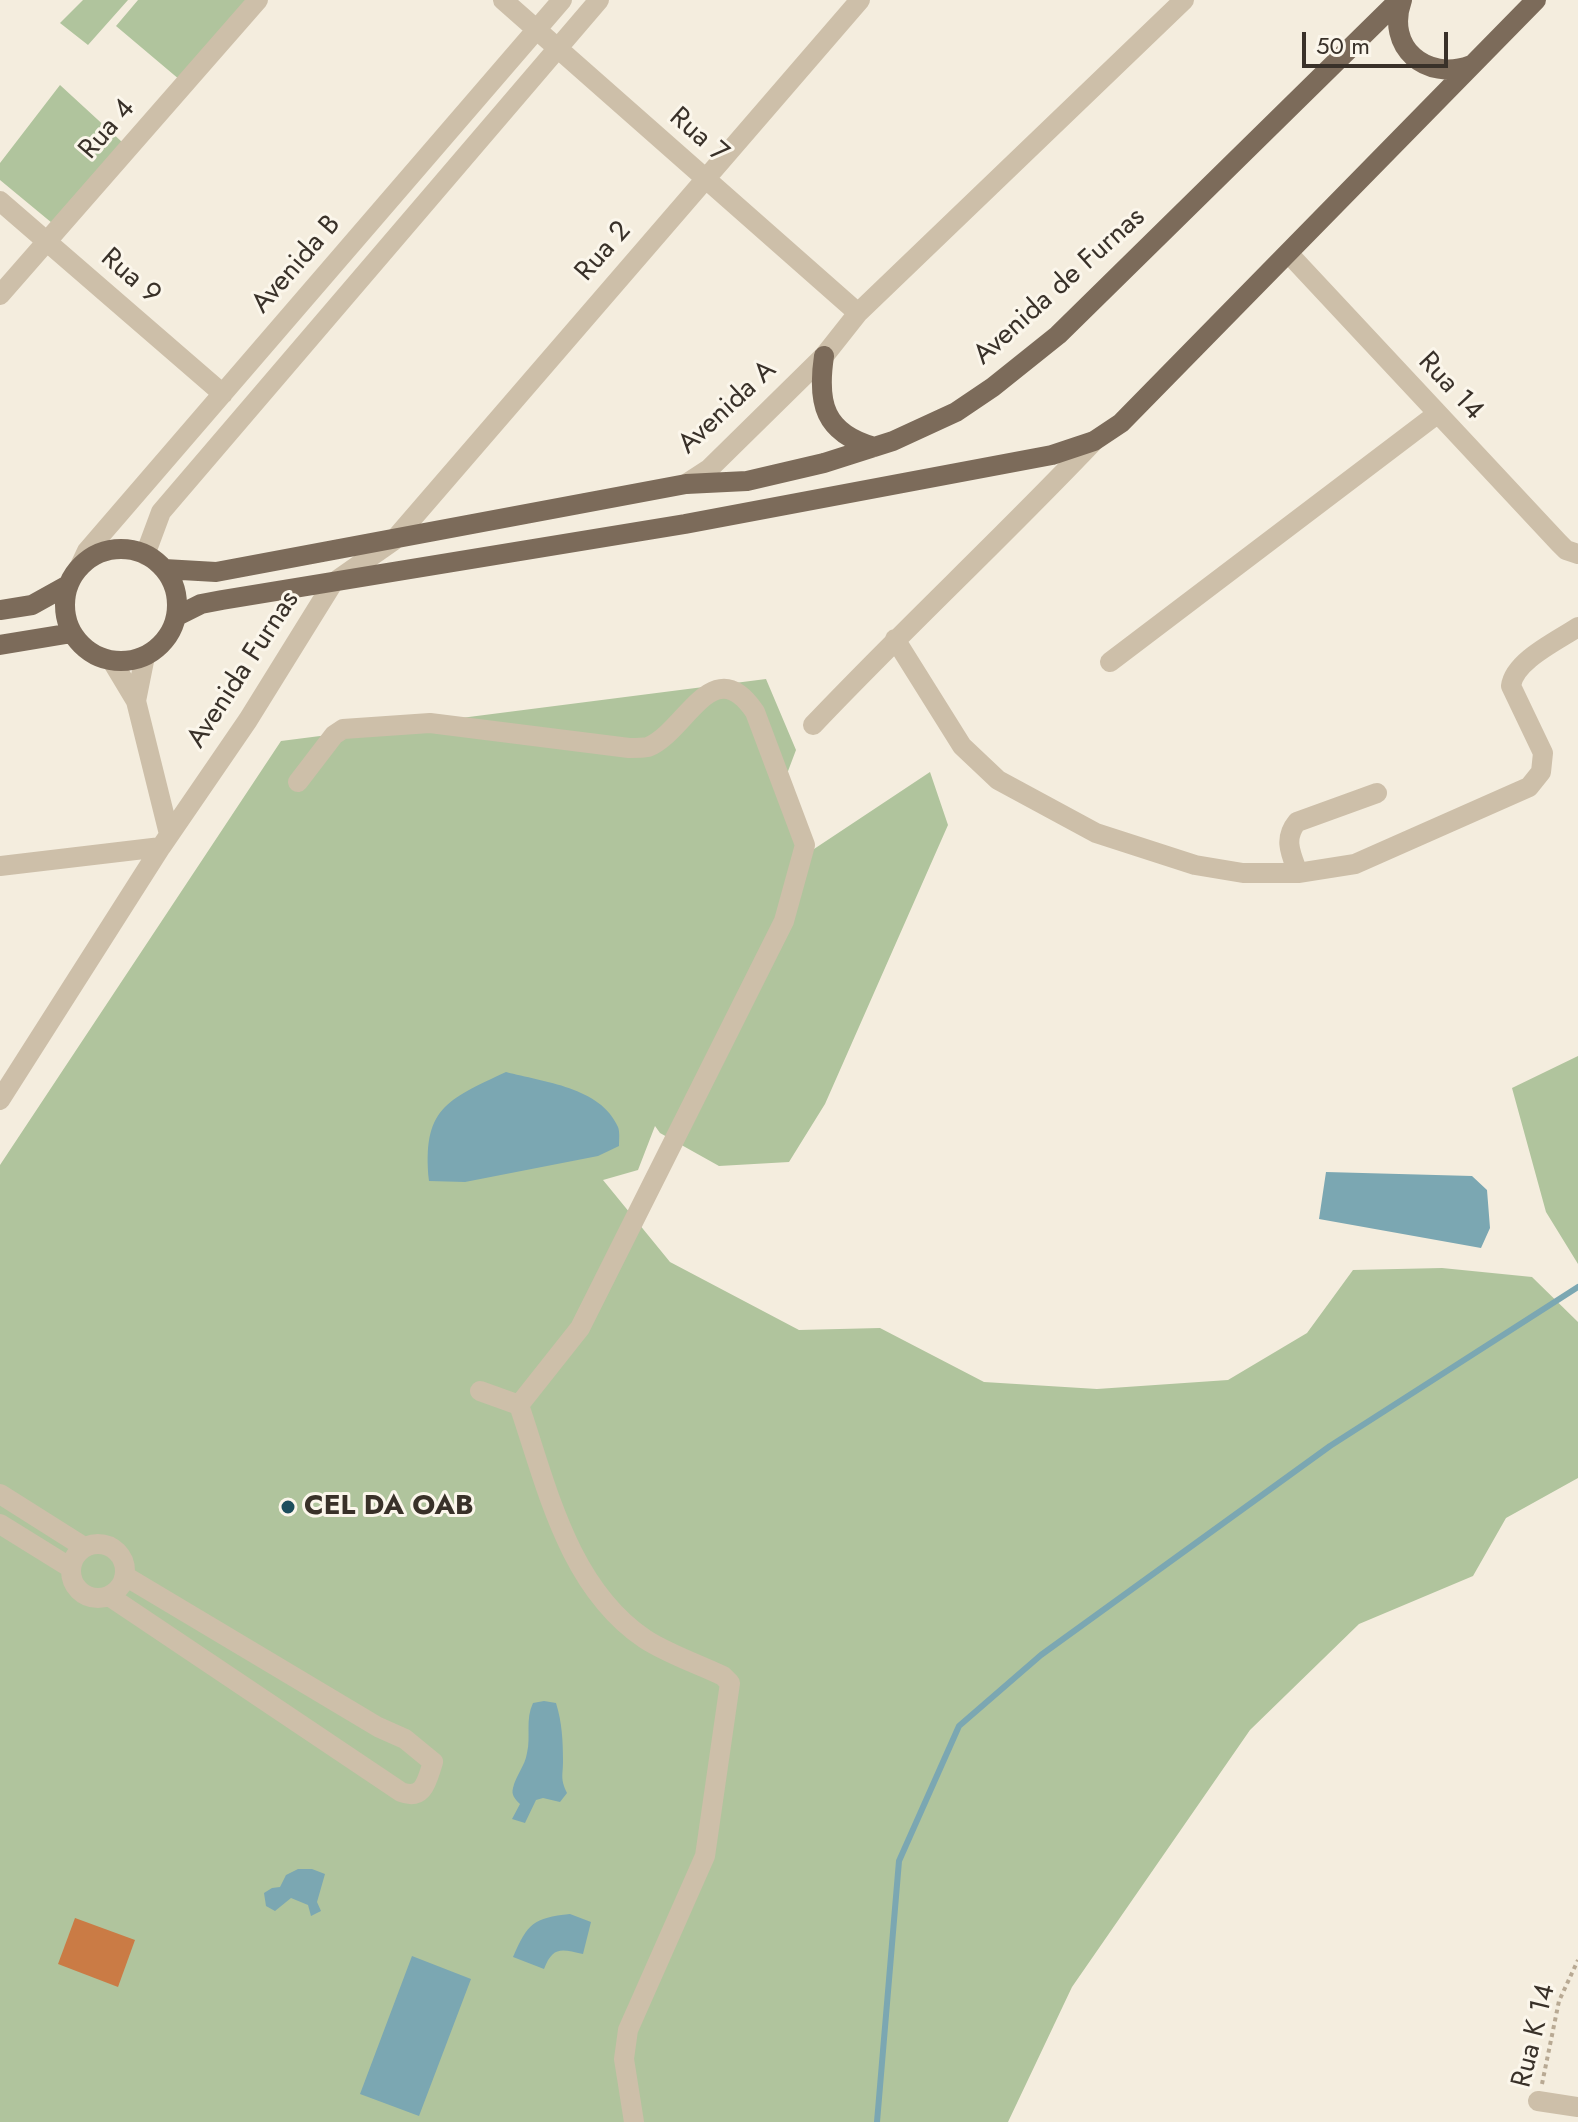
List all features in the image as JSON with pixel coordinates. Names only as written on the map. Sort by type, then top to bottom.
[{"type":"main road","points":[[1400,0],[1400,39],[1418,61],[1444,71],[1473,64]]},
{"type":"main road","name":"Avenida de Furnas","points":[[686,484],[747,481],[824,463],[874,447],[956,412],[993,387],[1058,335],[1400,0]]},
{"type":"main road","points":[[177,616],[201,604],[685,524],[1052,455],[1094,441],[1121,423],[1536,0]]},
{"type":"main road","points":[[824,356],[820,384],[822,404],[827,414],[847,436],[874,447]]},
{"type":"main road","name":"Avenida A","points":[[164,569],[216,572],[686,484]]},
{"type":"main road","points":[[0,610],[32,605],[102,552],[131,550],[145,555],[164,569],[176,592],[177,616],[171,633],[160,647],[145,656],[112,661],[96,656],[83,647],[68,625],[65,604],[74,576]]},
{"type":"main road","points":[[0,645],[72,633]]},
{"type":"street","name":"Rua 4","points":[[0,295],[258,0]]},
{"type":"street","name":"Rua 7","points":[[503,0],[858,313]]},
{"type":"street","name":"Avenida B","points":[[74,576],[87,551],[562,0]]},
{"type":"street","name":"Avenida B","points":[[145,555],[161,512],[599,0]]},
{"type":"street","name":"Rua 2","points":[[393,541],[860,0]]},
{"type":"street","name":"Avenida A","points":[[686,484],[709,469],[824,356],[858,313],[1184,0]]},
{"type":"street","name":"Rua 9","points":[[0,201],[223,394]]},
{"type":"street","name":"Rua 14","points":[[1289,254],[1559,543],[1577,554]]},
{"type":"street","points":[[1110,662],[1437,414]]},
{"type":"street","points":[[813,725],[1094,441]]},
{"type":"street","points":[[1028,511],[1052,455]]},
{"type":"street","name":"Avenida Furnas","points":[[0,1100],[165,840],[248,720],[333,583],[393,541]]},
{"type":"street","points":[[895,639],[962,746],[998,780],[1096,833],[1195,865],[1243,873],[1298,873],[1355,864],[1529,787],[1541,772],[1543,753],[1511,686],[1512,676],[1520,666],[1578,627]]},
{"type":"street","points":[[136,701],[145,656]]},
{"type":"street","points":[[0,866],[165,840],[136,701],[112,661]]},
{"type":"street","points":[[298,782],[336,732],[343,729],[430,723],[629,748],[648,747],[706,695],[719,688],[732,689],[746,698],[755,712],[805,845],[784,921],[580,1328],[519,1405]]},
{"type":"street","points":[[1298,873],[1288,840],[1297,822],[1377,793]]},
{"type":"street","points":[[480,1391],[519,1405]]},
{"type":"street","points":[[519,1405],[558,1524],[601,1601],[646,1639],[723,1676],[730,1683],[705,1856],[628,2030],[624,2059],[634,2122]]},
{"type":"street","points":[[0,1494],[84,1547]]},
{"type":"street","points":[[0,1524],[71,1568]]},
{"type":"street","points":[[101,1544],[117,1551],[125,1567],[125,1576],[122,1584],[109,1596],[100,1598],[82,1593],[76,1586],[71,1568],[84,1547],[101,1544]]},
{"type":"street","points":[[109,1596],[401,1792],[411,1796],[425,1787],[433,1762],[405,1739],[378,1727],[125,1576]]},
{"type":"street","points":[[1538,2101],[1578,2107]]},
{"type":"path","name":"Rua K 14","points":[[1538,2101],[1559,2001],[1578,1960]]},
{"type":"green space","points":[[83,0],[128,0],[88,45],[60,23]]},
{"type":"green space","points":[[138,0],[249,0],[180,80],[116,26]]},
{"type":"green space","points":[[60,85],[122,142],[52,223],[0,180],[0,163]]},
{"type":"green space","name":"CEL DA OAB","points":[[766,679],[796,750],[782,787],[811,851],[930,772],[948,825],[825,1104],[789,1162],[719,1166],[660,1133],[655,1126],[638,1170],[603,1180],[670,1262],[799,1330],[880,1328],[984,1382],[1097,1389],[1228,1380],[1307,1333],[1353,1270],[1442,1268],[1532,1277],[1578,1322],[1578,1478],[1506,1518],[1473,1576],[1359,1624],[1250,1730],[1072,1987],[1008,2122],[0,2122],[0,1165],[281,741]]},
{"type":"green space","points":[[1578,1056],[1578,1264],[1546,1212],[1512,1088]]},
{"type":"water","points":[[506,1072],[570,1088],[599,1103],[618,1127],[619,1146],[598,1156],[465,1182],[429,1181],[430,1138],[434,1122],[442,1110],[468,1091]]},
{"type":"water","points":[[1326,1172],[1472,1176],[1487,1190],[1490,1228],[1481,1248],[1319,1219]]},
{"type":"water","points":[[533,1703],[556,1703],[558,1710],[563,1780],[567,1793],[560,1802],[543,1798],[536,1800],[525,1823],[512,1819],[520,1804],[514,1797],[514,1783],[527,1753]]},
{"type":"water","points":[[298,1869],[312,1869],[325,1874],[317,1902],[321,1911],[311,1916],[308,1905],[291,1898],[275,1911],[266,1906],[264,1893],[280,1887],[286,1875]]},
{"type":"water","points":[[570,1914],[591,1922],[583,1954],[559,1951],[551,1956],[544,1969],[513,1957],[533,1924]]},
{"type":"water","points":[[412,1956],[471,1979],[419,2116],[360,2094]]},
{"type":"building","points":[[75,1918],[135,1940],[118,1987],[58,1964]]},
{"type":"waterway","points":[[877,2122],[899,1861],[959,1726],[1041,1655],[1330,1446],[1578,1287]]},
{"type":"place","name":"CEL DA OAB","points":[[288,1507]]}]
